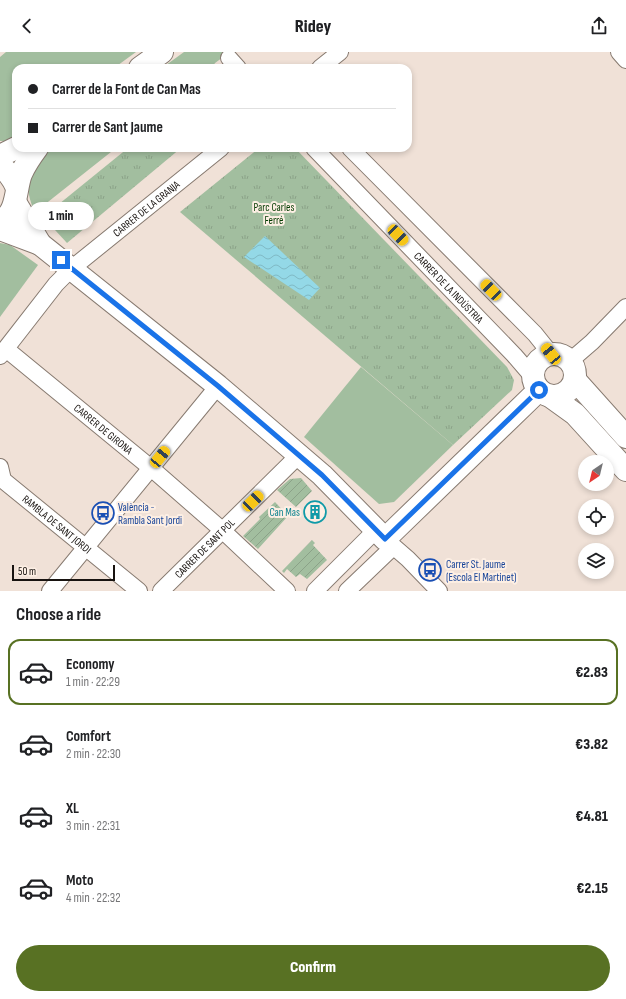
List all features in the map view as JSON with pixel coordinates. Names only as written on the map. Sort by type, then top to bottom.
[{"type":"street","points":[[146,64],[162,52]]},
{"type":"street","points":[[325,64],[340,52]]},
{"type":"street","points":[[619,52],[626,60]]},
{"type":"street","points":[[0,156],[12,150]]},
{"type":"street","points":[[0,221],[3,220],[10,212],[21,174],[35,152]]},
{"type":"street","name":"CARRER DE LA GRANJA","points":[[71,269],[216,152]]},
{"type":"street","name":"CARRER DE LA INDÚSTRIA","points":[[318,152],[514,355],[541,387],[575,414],[626,470]]},
{"type":"street","points":[[354,152],[565,365],[626,437]]},
{"type":"street","points":[[0,165],[8,171],[13,179],[16,195],[40,244]]},
{"type":"street","points":[[0,229],[40,244],[218,386],[322,475],[439,591]]},
{"type":"street","points":[[3,353],[56,284],[71,269]]},
{"type":"street","points":[[565,365],[592,342],[626,307]]},
{"type":"street","name":"CARRER DE GIRONA","points":[[3,353],[151,468],[222,530],[287,591]]},
{"type":"street","points":[[545,356],[565,365],[572,386],[558,396],[541,387],[534,371],[537,363],[545,356]]},
{"type":"street","points":[[50,591],[218,386]]},
{"type":"street","points":[[315,591],[385,538],[541,387]]},
{"type":"street","name":"CARRER DE SANT POL","points":[[161,591],[299,455]]},
{"type":"street","name":"RAMBLA DE SANT JORDI","points":[[0,467],[3,480],[139,591]]},
{"type":"street","points":[[347,591],[385,538]]},
{"type":"street","points":[[385,538],[403,564],[430,591]]},
{"type":"green space","points":[[6,52],[136,52],[120,64],[12,64],[12,138],[7,141],[0,141],[0,57]]},
{"type":"green space","points":[[184,52],[230,52],[214,64],[168,64]]},
{"type":"green space","points":[[47,152],[111,152],[34,213],[29,195],[29,181],[34,169]]},
{"type":"green space","points":[[123,152],[176,152],[67,243],[43,217]]},
{"type":"green space","name":"Parc Carles Ferré","points":[[254,152],[299,152],[507,367],[514,380],[512,390],[453,445],[180,212]]},
{"type":"green space","points":[[0,243],[10,245],[38,265],[0,317]]},
{"type":"green space","points":[[361,367],[453,445],[394,502],[379,504],[304,437]]},
{"type":"green space","points":[[301,478],[312,491],[296,507],[277,490],[290,479]]},
{"type":"green space","points":[[275,502],[288,516],[258,549],[243,536],[260,519],[259,517]]},
{"type":"green space","points":[[312,540],[315,543],[313,545],[327,560],[307,579],[300,574],[296,577],[287,569],[284,573],[282,571]]},
{"type":"water","points":[[265,236],[320,288],[309,300],[244,257]]},
{"type":"place","name":"Can Mas","points":[[315,512]]},
{"type":"place","name":"València - Rambla Sant Jordi","points":[[103,513]]},
{"type":"place","name":"Carrer St. Jaume (Escola El Martinet)","points":[[430,570]]},
{"type":"route","points":[[61,260],[218,386],[322,475],[385,539],[539,390]]}]
